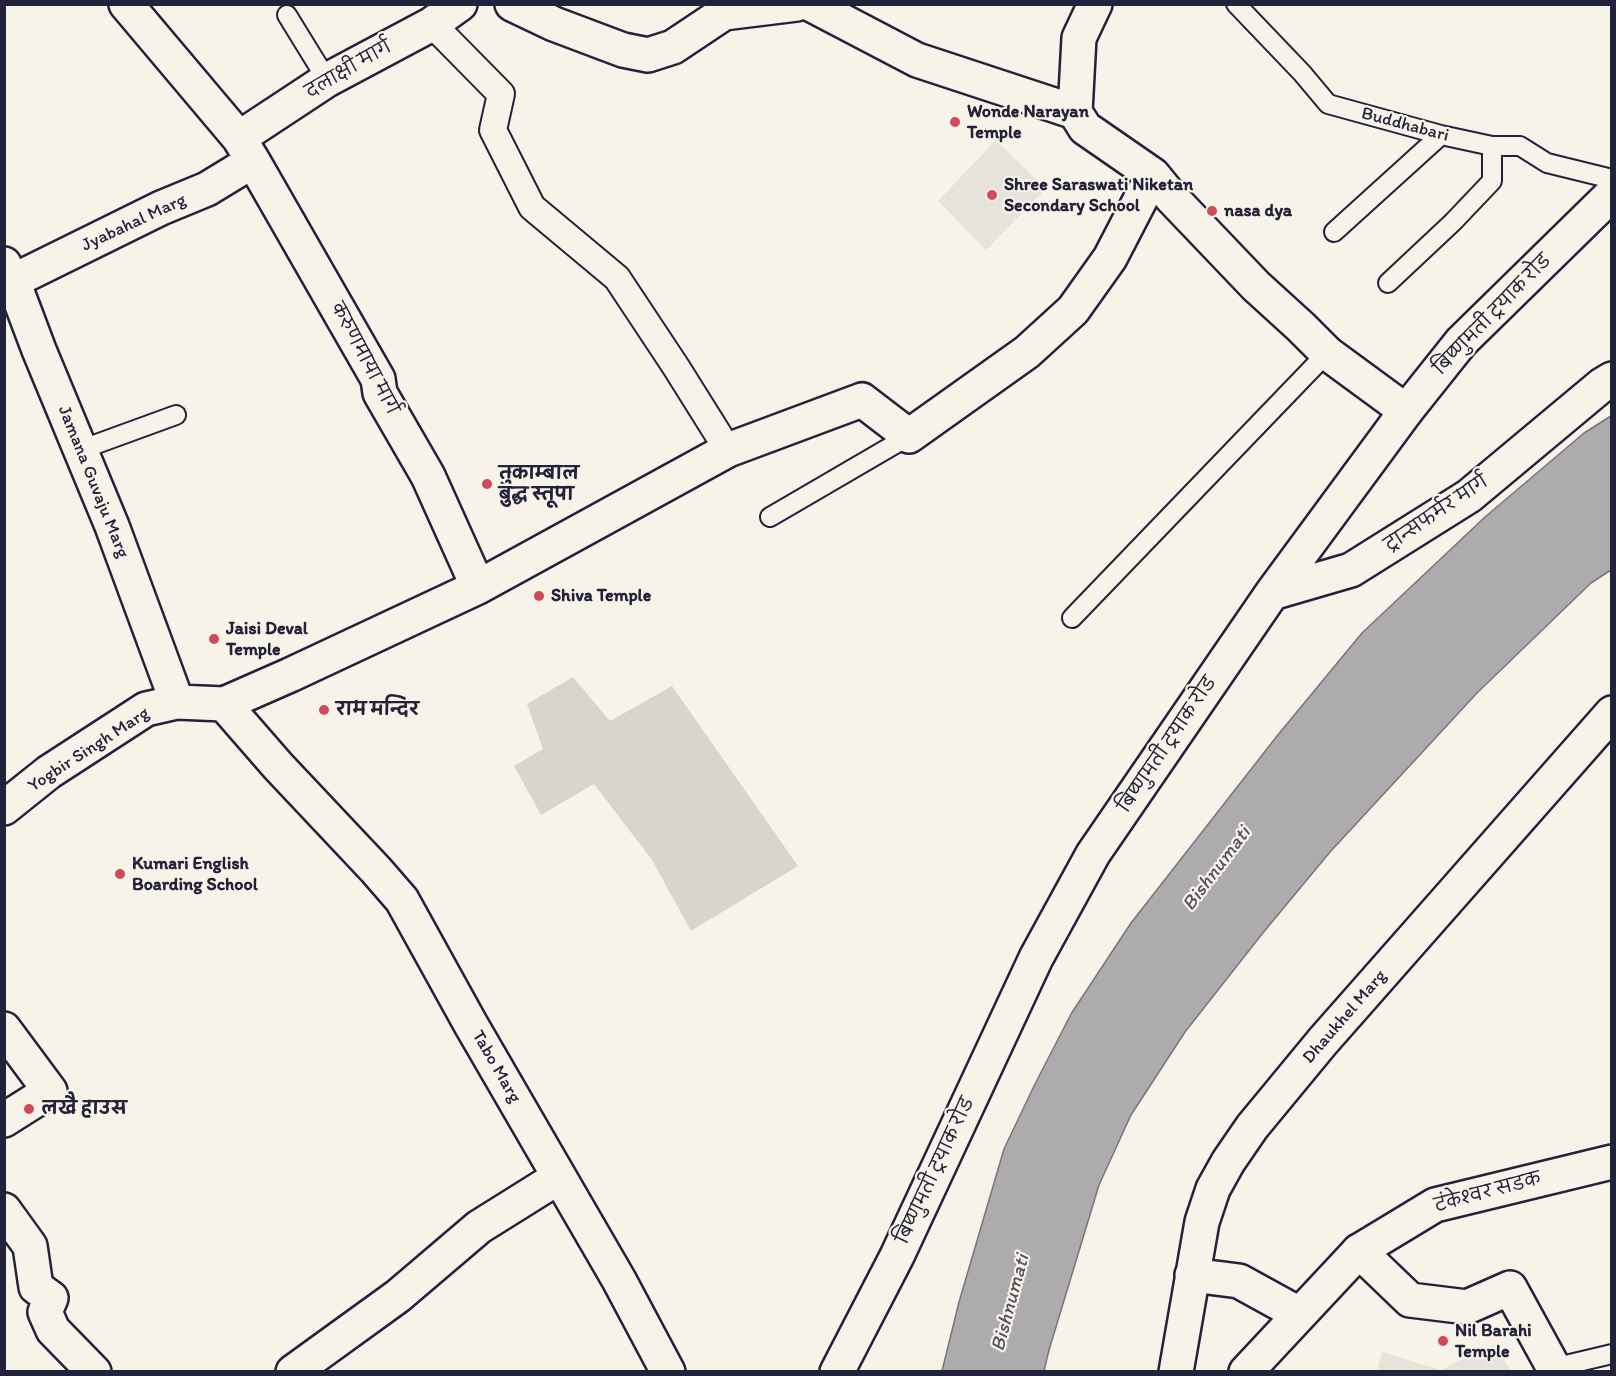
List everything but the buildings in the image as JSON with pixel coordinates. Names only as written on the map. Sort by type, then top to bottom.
[{"type":"street","name":"करुणमाया मार्ग","points":[[126,4],[246,149],[378,379],[380,393],[428,476],[478,587]]},
{"type":"street","name":"दलाक्षी मार्ग","points":[[246,149],[327,80],[432,24],[460,4]]},
{"type":"street","points":[[512,4],[554,24],[623,50],[648,55],[673,47],[724,13],[797,4]]},
{"type":"street","points":[[810,4],[917,60],[1075,112]]},
{"type":"street","points":[[1095,4],[1079,38],[1075,112],[1085,128],[1153,175],[1256,286],[1328,353],[1406,411]]},
{"type":"street","points":[[432,24],[501,94],[492,130],[532,207],[617,278],[729,450]]},
{"type":"street","name":"Jyabahal Marg","points":[[9,273],[207,189],[246,149]]},
{"type":"street","points":[[224,704],[478,587],[729,450],[862,400],[909,436],[1027,352],[1073,310],[1110,258],[1153,175]]},
{"type":"street","name":"बिष्णुमती ट्रयाक रोड","points":[[837,1371],[897,1256],[1036,958],[1093,854],[1272,593],[1406,411],[1461,342],[1611,194]]},
{"type":"street","name":"Jamana Guvaju Marg","points":[[9,273],[112,526],[177,702]]},
{"type":"street","name":"ट्रान्सफर्मर मार्ग","points":[[1272,593],[1351,570],[1469,496],[1611,379]]},
{"type":"street","name":"Yogbir Singh Marg","points":[[4,808],[49,772],[146,709],[177,702],[224,704]]},
{"type":"street","name":"Tabo Marg","points":[[224,704],[402,900],[619,1280],[668,1371]]},
{"type":"street","name":"Dhaukhel Marg","points":[[1176,1371],[1202,1222],[1213,1189],[1228,1162],[1252,1126],[1323,1041],[1611,713]]},
{"type":"street","points":[[4,1029],[50,1091],[4,1120]]},
{"type":"street","name":"टंकेश्वर सडक","points":[[1246,1371],[1359,1251],[1435,1205],[1611,1162]]},
{"type":"street","points":[[293,1371],[398,1296],[479,1227],[559,1176]]},
{"type":"street","points":[[4,1209],[30,1246],[36,1287],[51,1298],[45,1312],[53,1330],[94,1371]]},
{"type":"street","points":[[1359,1251],[1410,1300],[1467,1307],[1510,1288],[1555,1370]]},
{"type":"street","points":[[1192,1275],[1239,1281],[1299,1314]]},
{"type":"lane","name":"Buddhabari","points":[[1236,4],[1302,73],[1328,104],[1492,146],[1520,146],[1547,163],[1611,179]]},
{"type":"lane","points":[[287,15],[327,80]]},
{"type":"lane","points":[[1334,231],[1442,135]]},
{"type":"lane","points":[[1388,283],[1453,222],[1492,181],[1492,146]]},
{"type":"lane","points":[[1072,618],[1328,353]]},
{"type":"lane","points":[[80,450],[176,415]]},
{"type":"lane","points":[[770,517],[909,436]]},
{"type":"lane","points":[[1555,1370],[1611,1354]]},
{"type":"shaded area","name":"Shree Saraswati Niketan Secondary School","points":[[996,140],[1046,189],[986,250],[938,201]]},
{"type":"shaded area","points":[[573,677],[610,721],[672,686],[798,866],[691,931],[652,860],[594,784],[541,815],[514,766],[543,749],[527,704]]},
{"type":"shaded area","points":[[1494,1344],[1511,1371],[1377,1371],[1382,1352],[1441,1370]]},
{"type":"water","name":"Bishnumati","points":[[1611,416],[1611,570],[1591,583],[1477,693],[1330,852],[1185,1032],[1131,1115],[1099,1185],[1044,1371],[942,1371],[959,1302],[1004,1149],[1071,1014],[1131,923],[1277,736],[1362,633],[1485,517],[1584,433]]},
{"type":"place","name":"Wonde Narayan Temple","points":[[955,122]]},
{"type":"place","name":"Shree Saraswati Niketan Secondary School","points":[[992,195]]},
{"type":"place","name":"nasa dya","points":[[1212,211]]},
{"type":"place","name":"तुकाम्बाल बुद्ध स्तूपा","points":[[487,484]]},
{"type":"place","name":"Shiva Temple","points":[[539,596]]},
{"type":"place","name":"Jaisi Deval Temple","points":[[214,639]]},
{"type":"place","name":"राम मन्दिर","points":[[324,710]]},
{"type":"place","name":"Kumari English Boarding School","points":[[120,874]]},
{"type":"place","name":"लखै हाउस","points":[[29,1109]]},
{"type":"place","name":"Nil Barahi Temple","points":[[1443,1341]]}]
